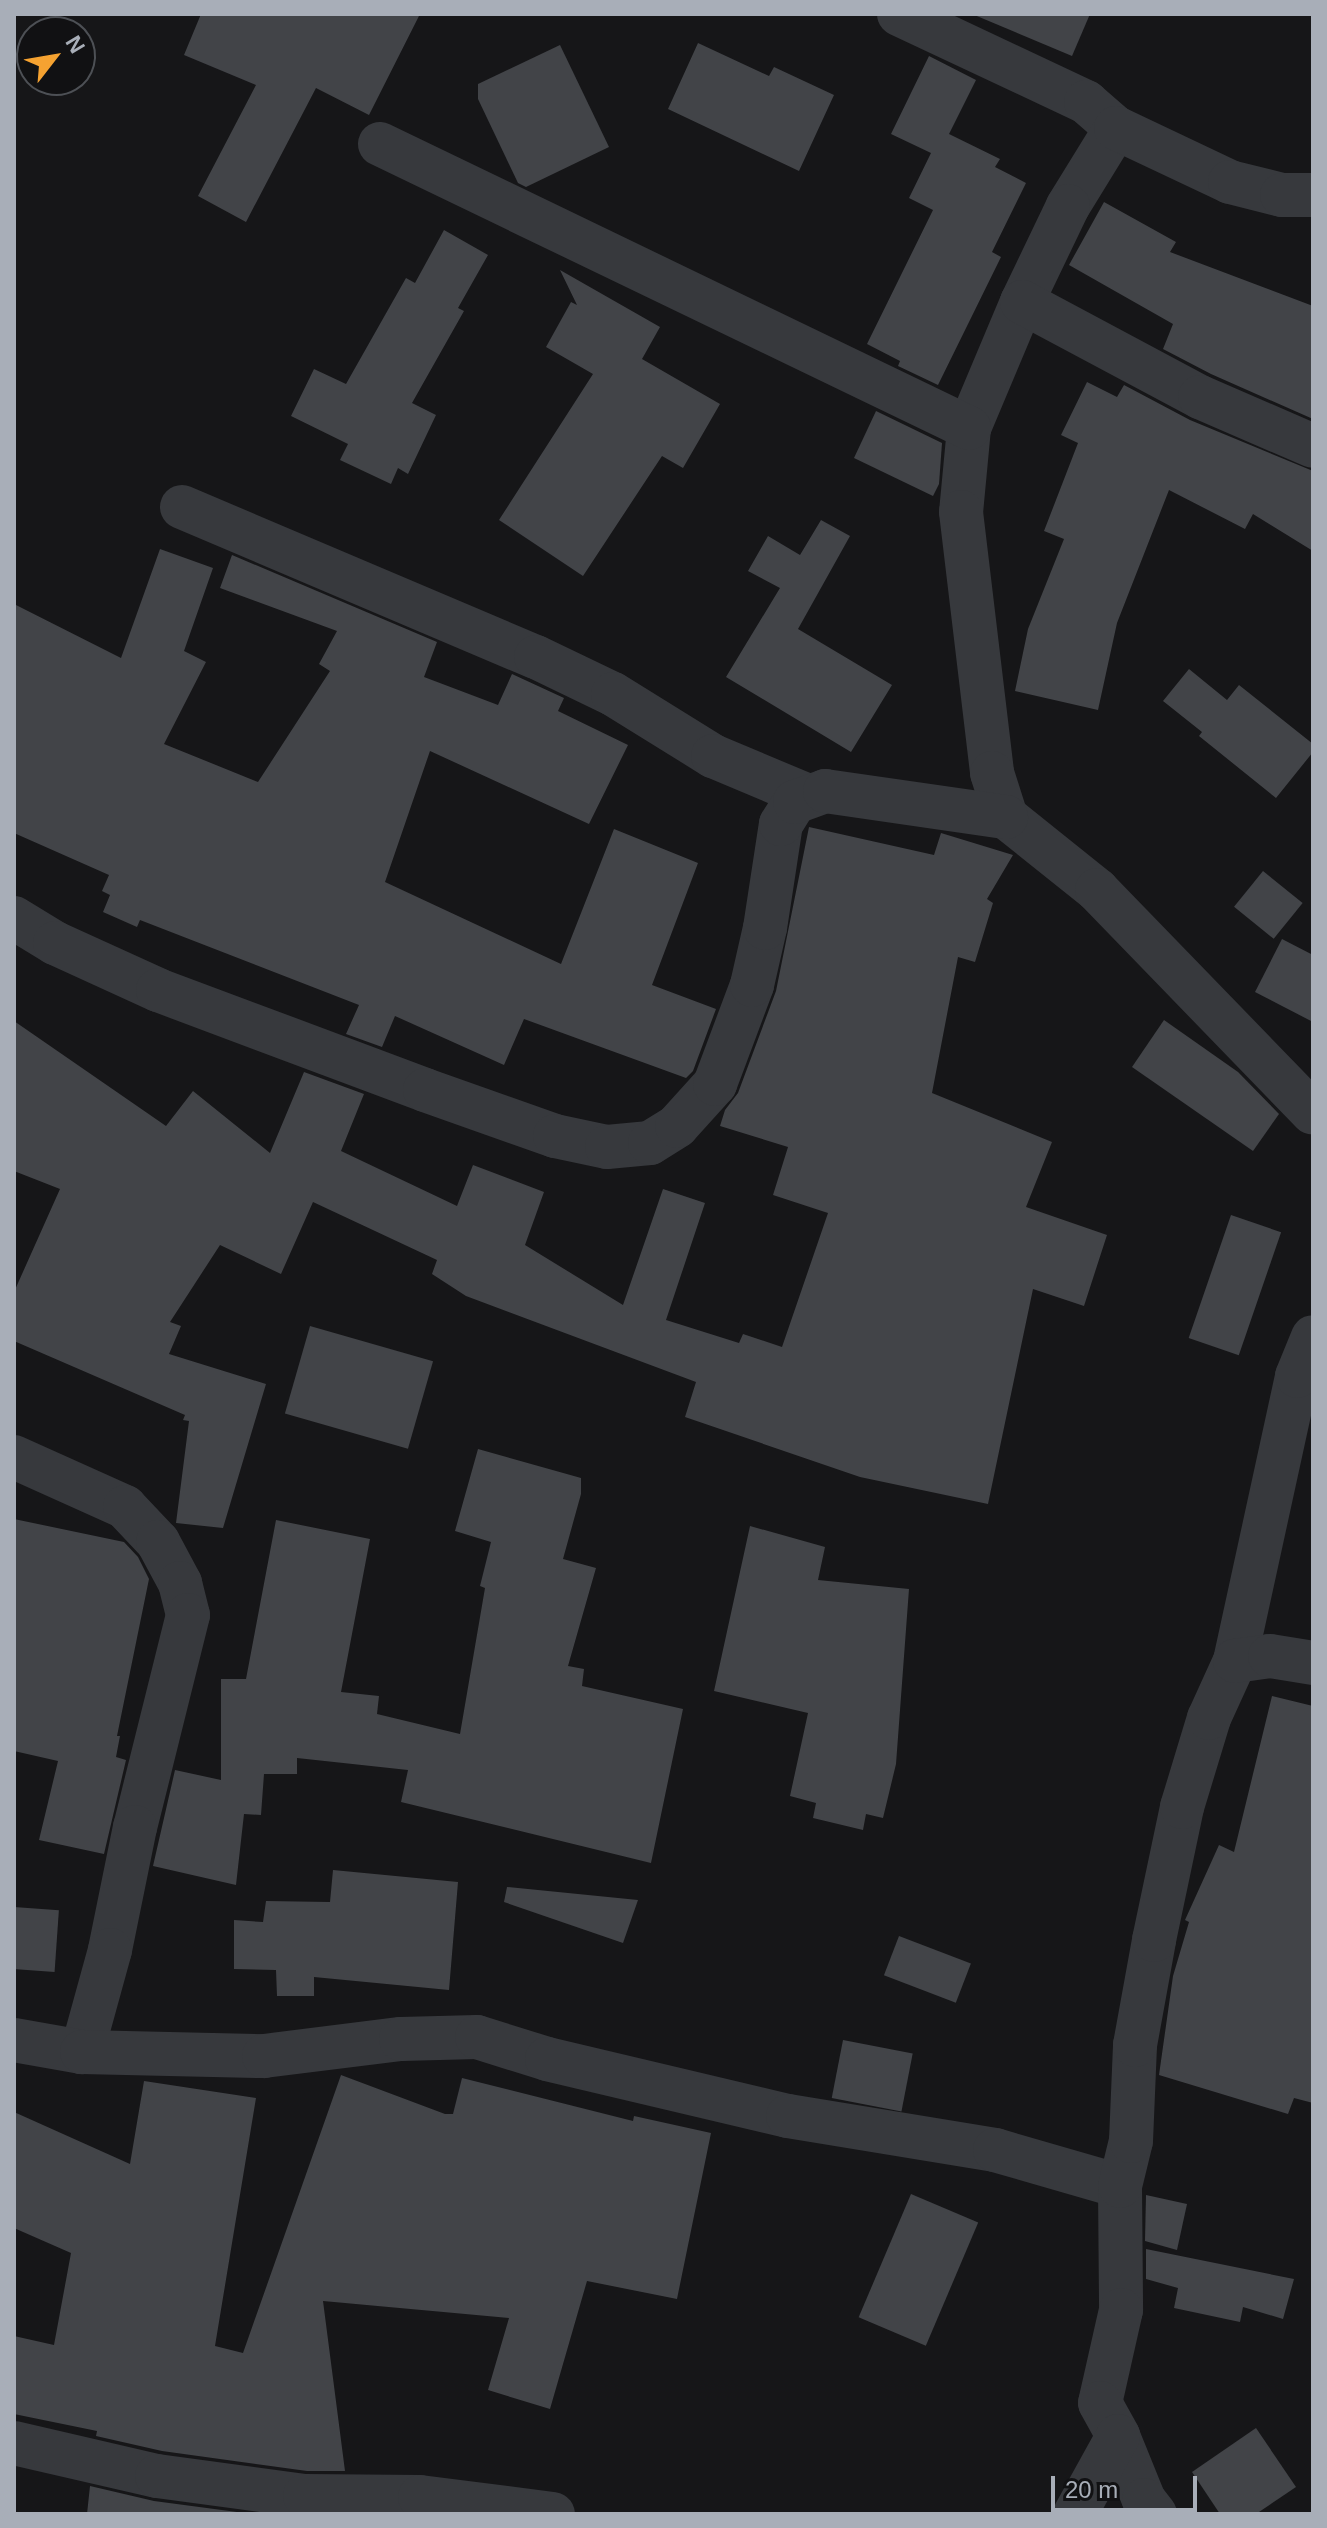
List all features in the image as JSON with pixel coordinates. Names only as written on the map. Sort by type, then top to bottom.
[{"type":"street","points":[[899,14],[1086,102],[1116,128],[1230,182],[1282,195],[1313,195]]},
{"type":"street","points":[[1006,817],[992,773],[961,512],[969,428],[1022,302],[1068,206],[1116,128]]},
{"type":"street","points":[[380,144],[969,428]]},
{"type":"street","points":[[1022,302],[1200,397],[1313,446]]},
{"type":"street","points":[[182,507],[536,657],[613,694],[713,756],[806,795]]},
{"type":"street","points":[[14,918],[55,943],[158,990],[439,1095],[555,1136],[607,1147],[650,1143],[677,1126],[715,1084],[752,985],[765,928],[781,824],[795,802],[806,795],[825,791],[1006,817],[1097,890],[1313,1113]]},
{"type":"street","points":[[1155,2514],[1144,2500],[1118,2436],[1100,2403],[1121,2310],[1120,2186],[1131,2141],[1135,2045],[1182,1807],[1209,1718],[1235,1661],[1297,1376],[1313,1337]]},
{"type":"street","points":[[14,1457],[125,1507],[158,1542],[180,1583],[188,1615],[135,1827],[110,1950],[82,2052]]},
{"type":"street","points":[[1235,1661],[1270,1656],[1313,1663]]},
{"type":"street","points":[[14,2040],[82,2052],[264,2056],[401,2039],[477,2037],[547,2059],[788,2116],[995,2150],[1120,2186]]},
{"type":"street","points":[[1075,2514],[1118,2436]]},
{"type":"street","points":[[14,2443],[157,2476],[305,2496],[420,2497],[553,2514]]},
{"type":"building","points":[[201,14],[420,14],[369,115],[316,88],[246,222],[198,196],[256,85],[184,55]]},
{"type":"building","points":[[972,14],[1090,14],[1072,56]]},
{"type":"building","points":[[698,43],[769,76],[774,67],[834,95],[799,171],[668,109]]},
{"type":"building","points":[[560,45],[609,147],[526,187],[518,183],[478,99],[478,84]]},
{"type":"building","points":[[929,56],[976,80],[949,134],[1000,159],[995,167],[1026,183],[992,252],[1001,257],[938,385],[898,366],[900,361],[867,344],[933,210],[909,198],[931,153],[891,134]]},
{"type":"building","points":[[1104,202],[1176,242],[1170,252],[1313,306],[1313,419],[1163,349],[1173,324],[1069,265]]},
{"type":"building","points":[[444,230],[488,255],[458,308],[464,311],[412,403],[436,415],[408,474],[398,468],[391,484],[340,460],[348,444],[291,416],[314,369],[346,384],[406,278],[415,283]]},
{"type":"building","points":[[560,270],[660,327],[642,359],[720,404],[683,468],[662,456],[583,576],[499,520],[593,374],[546,347],[571,302],[577,305]]},
{"type":"building","points":[[1087,382],[1117,397],[1124,385],[1190,420],[1313,471],[1313,551],[1253,514],[1245,529],[1169,490],[1117,623],[1098,710],[1015,691],[1028,629],[1064,539],[1044,531],[1078,443],[1061,435]]},
{"type":"building","points":[[876,411],[942,443],[939,484],[933,496],[854,458]]},
{"type":"building","points":[[821,520],[850,536],[798,629],[892,685],[851,752],[726,677],[780,588],[748,571],[768,536],[800,555]]},
{"type":"building","points":[[160,549],[213,568],[184,651],[206,662],[164,744],[258,782],[330,671],[319,664],[337,631],[220,588],[232,555],[437,642],[424,677],[498,705],[512,674],[564,698],[558,711],[628,745],[589,824],[430,751],[385,882],[561,964],[614,829],[698,863],[652,985],[716,1009],[693,1071],[686,1078],[524,1019],[504,1065],[395,1016],[382,1047],[346,1034],[359,1005],[140,920],[137,927],[103,912],[110,895],[102,891],[109,875],[14,833],[14,604],[121,658]]},
{"type":"building","points":[[1189,669],[1227,700],[1239,685],[1313,744],[1313,752],[1276,798],[1199,736],[1202,732],[1163,701]]},
{"type":"building","points":[[809,827],[934,855],[941,833],[1013,855],[987,899],[993,903],[975,962],[958,957],[932,1093],[1052,1142],[1026,1207],[1107,1235],[1084,1306],[1033,1289],[988,1504],[860,1477],[685,1417],[696,1382],[466,1296],[432,1274],[437,1260],[313,1202],[281,1274],[220,1245],[170,1322],[181,1326],[169,1354],[266,1384],[223,1528],[176,1523],[189,1421],[183,1420],[185,1415],[14,1341],[14,1292],[60,1189],[14,1171],[14,1021],[166,1126],[193,1091],[270,1153],[304,1072],[364,1094],[341,1151],[457,1206],[473,1165],[544,1192],[525,1245],[623,1305],[663,1189],[705,1203],[666,1320],[739,1343],[743,1334],[782,1347],[828,1213],[773,1195],[788,1147],[720,1126],[725,1110],[738,1093],[776,991]]},
{"type":"building","points":[[1263,871],[1303,903],[1274,939],[1234,907]]},
{"type":"building","points":[[1282,939],[1313,955],[1313,1022],[1255,992]]},
{"type":"building","points":[[1164,1020],[1238,1072],[1279,1114],[1253,1151],[1132,1067]]},
{"type":"building","points":[[1231,1215],[1281,1232],[1239,1355],[1189,1338]]},
{"type":"building","points":[[310,1326],[433,1361],[408,1449],[285,1413]]},
{"type":"building","points":[[478,1449],[581,1478],[581,1494],[563,1559],[596,1568],[568,1666],[584,1669],[582,1686],[683,1709],[651,1863],[401,1802],[408,1770],[297,1758],[297,1774],[264,1774],[261,1815],[244,1814],[236,1885],[153,1866],[175,1770],[221,1780],[221,1679],[246,1679],[276,1520],[370,1539],[341,1692],[379,1696],[377,1714],[460,1734],[485,1588],[480,1586],[491,1542],[455,1531]]},
{"type":"building","points":[[14,1519],[124,1542],[138,1557],[149,1579],[117,1736],[120,1736],[116,1757],[126,1760],[104,1854],[39,1840],[58,1761],[14,1751]]},
{"type":"building","points":[[750,1526],[825,1547],[818,1580],[909,1589],[896,1764],[883,1818],[866,1814],[863,1830],[813,1818],[816,1803],[790,1796],[808,1713],[714,1691]]},
{"type":"building","points":[[1272,1696],[1313,1706],[1313,2103],[1294,2098],[1288,2114],[1159,2075],[1173,1976],[1189,1922],[1185,1920],[1219,1845],[1234,1852]]},
{"type":"building","points":[[333,1870],[458,1882],[449,1990],[314,1977],[314,1996],[277,1996],[276,1970],[234,1969],[234,1920],[263,1922],[266,1901],[330,1902]]},
{"type":"building","points":[[507,1887],[638,1900],[623,1943],[504,1902]]},
{"type":"building","points":[[14,1907],[59,1910],[55,1972],[14,1969]]},
{"type":"building","points":[[899,1936],[971,1964],[956,2003],[884,1975]]},
{"type":"building","points":[[843,2040],[913,2054],[901,2111],[832,2098]]},
{"type":"building","points":[[341,2075],[445,2114],[453,2114],[462,2078],[633,2121],[634,2116],[711,2133],[677,2299],[587,2281],[550,2409],[488,2390],[509,2318],[323,2301],[345,2471],[307,2471],[162,2451],[96,2436],[97,2431],[14,2414],[14,2336],[54,2345],[71,2253],[14,2228],[14,2112],[130,2164],[144,2081],[256,2098],[215,2346],[243,2353]]},
{"type":"building","points":[[911,2194],[978,2223],[926,2346],[859,2317]]},
{"type":"building","points":[[1146,2195],[1187,2204],[1177,2250],[1145,2241]]},
{"type":"building","points":[[1146,2249],[1294,2279],[1283,2319],[1243,2307],[1240,2322],[1174,2308],[1178,2288],[1146,2279]]},
{"type":"building","points":[[1256,2428],[1296,2487],[1256,2514],[1220,2514],[1192,2472]]},
{"type":"building","points":[[90,2486],[154,2501],[252,2514],[87,2514]]}]
